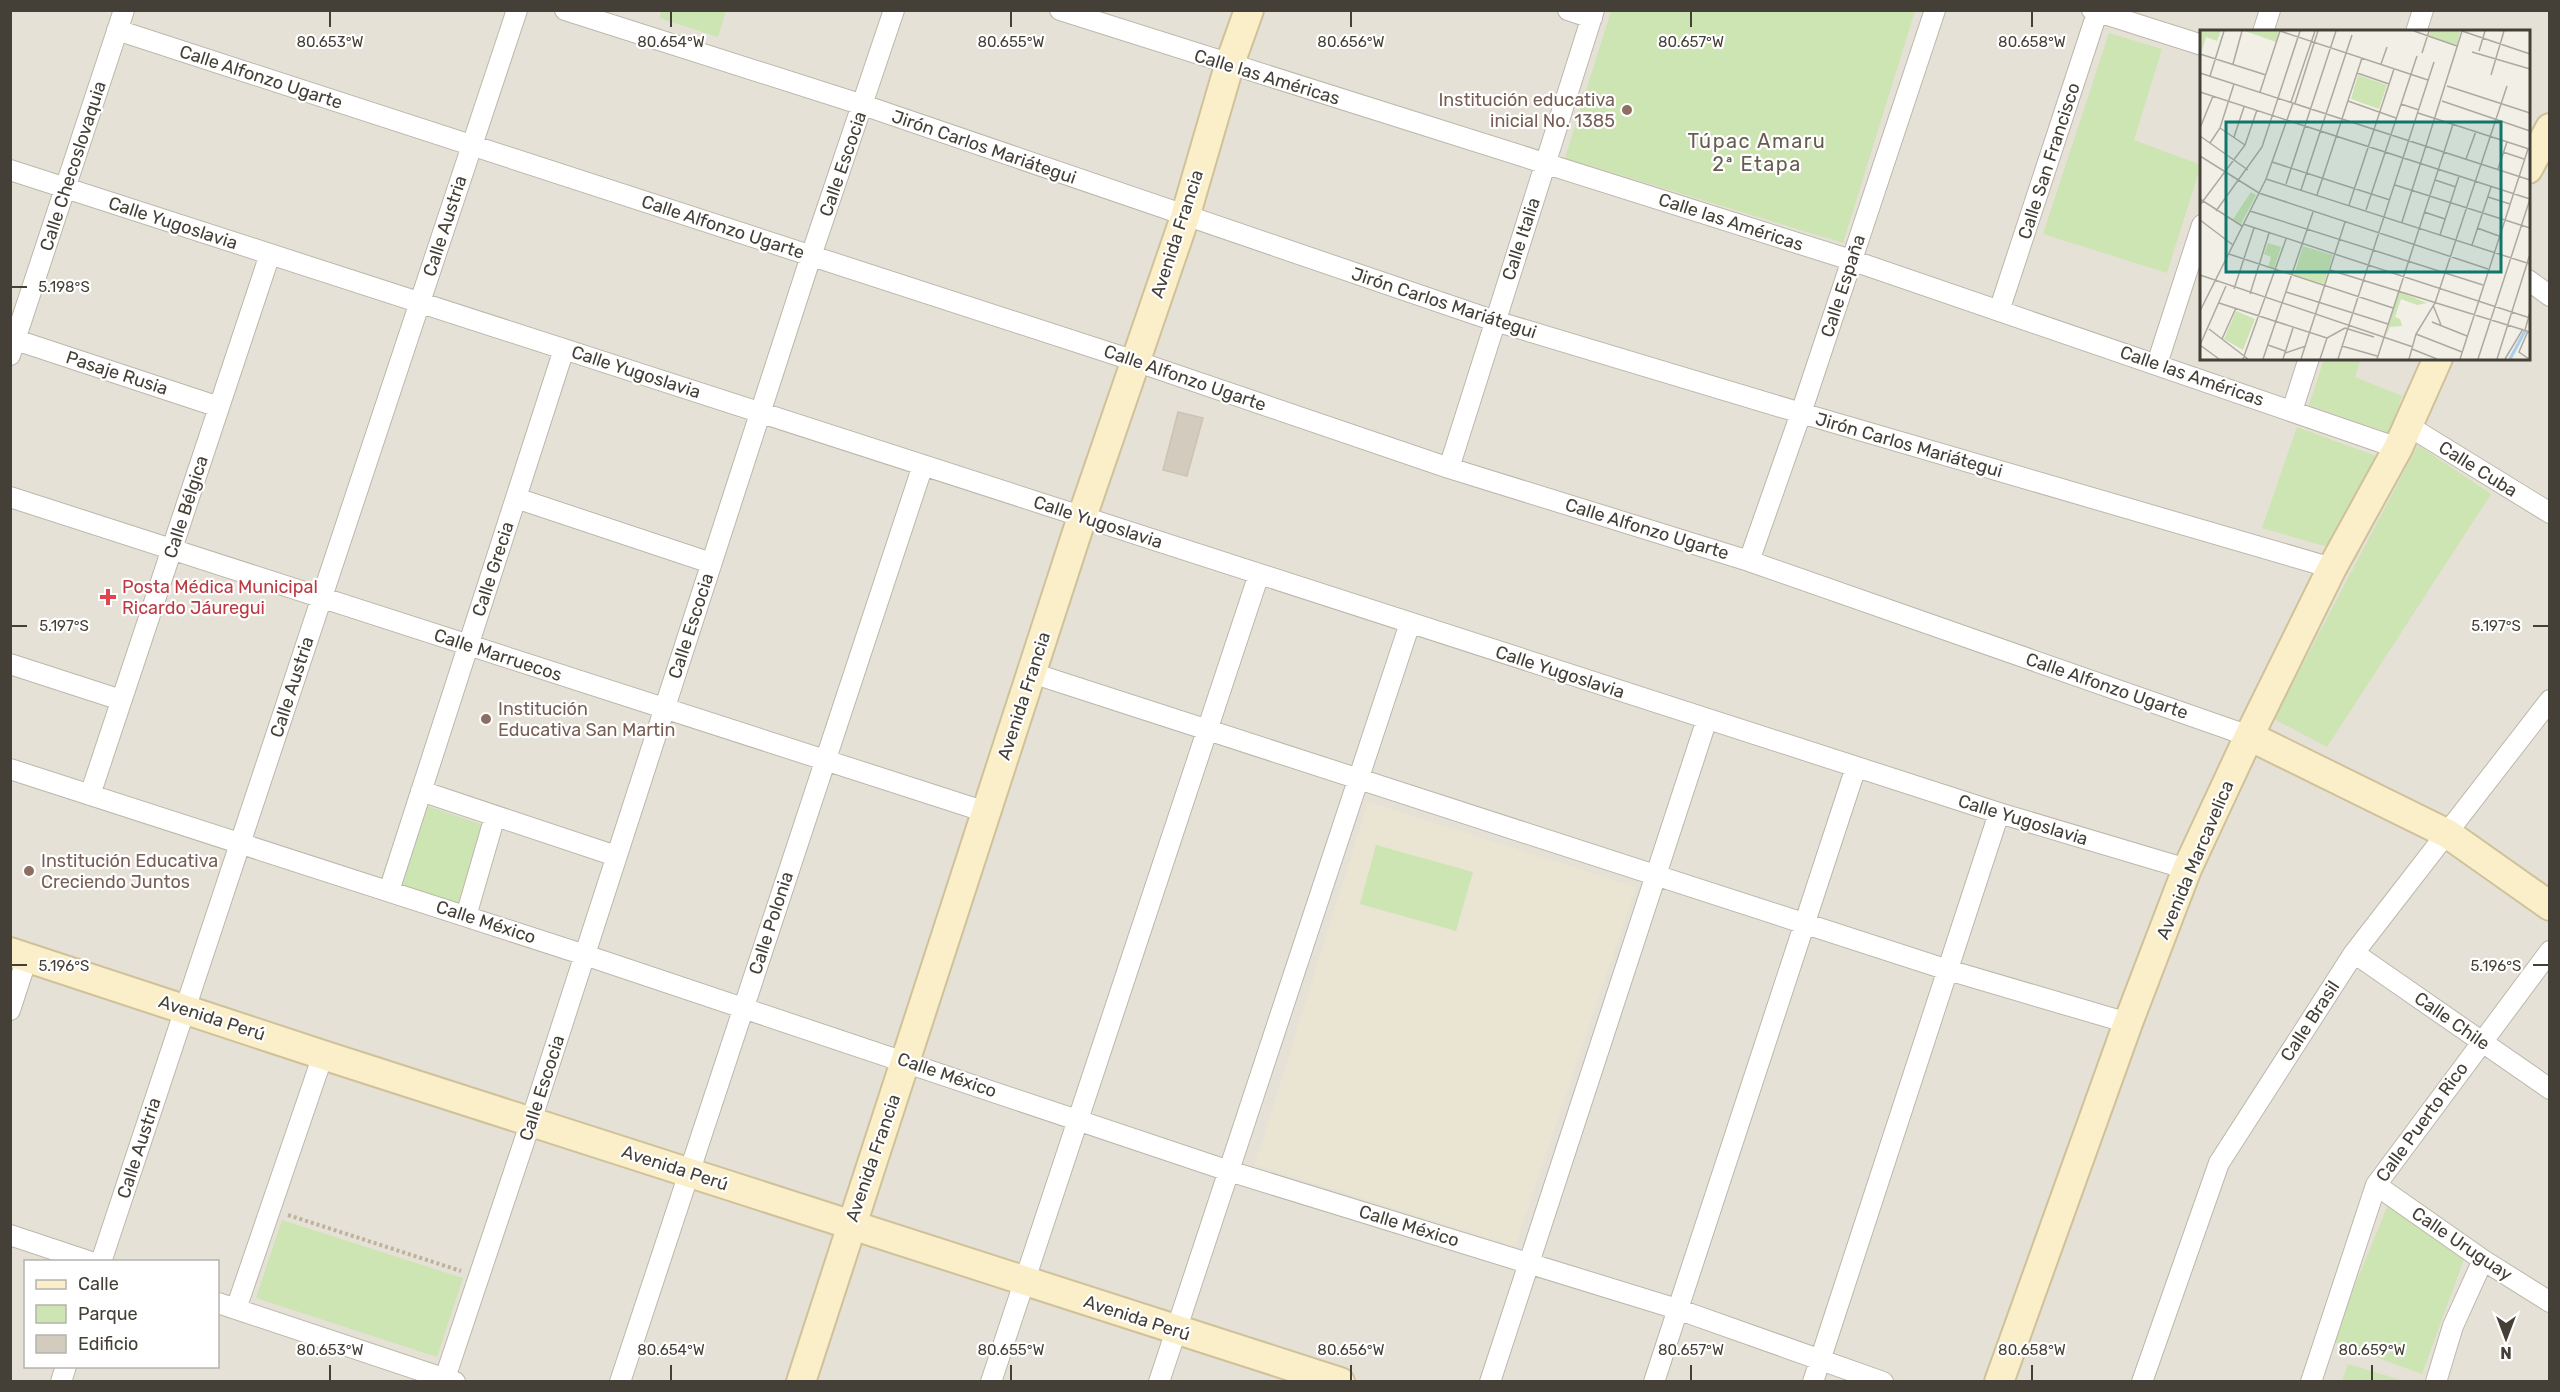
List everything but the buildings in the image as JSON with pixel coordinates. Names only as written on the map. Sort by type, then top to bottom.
[{"type":"street","name":"Calle Checoslovaquia","points":[[13,347],[124,10]]},
{"type":"street","name":"Calle Austria","points":[[102,1260],[517,10]]},
{"type":"street","name":"Jirón Carlos Mariátegui","points":[[565,10],[863,105],[1185,217],[1495,321],[2332,568]]},
{"type":"street","name":"Calle Escocia","points":[[450,1380],[479,1277],[894,10]]},
{"type":"street","name":"Calle las Américas","points":[[1060,10],[1229,66],[1851,260],[2292,411],[2402,437]]},
{"type":"street","name":"Avenida Francia","points":[[801,1382],[850,1225],[906,1061],[1082,517],[1185,217],[1229,66],[1249,10]]},
{"type":"street","points":[[1568,10],[1593,14]]},
{"type":"street","name":"Calle España","points":[[1749,561],[1801,413],[1935,10]]},
{"type":"street","points":[[2265,30],[2270,10]]},
{"type":"street","points":[[2417,30],[2423,10]]},
{"type":"street","points":[[2096,11],[2200,44]]},
{"type":"street","name":"Calle San Francisco","points":[[1999,311],[2096,11]]},
{"type":"street","name":"Calle Italia","points":[[1449,468],[1593,14]]},
{"type":"street","name":"Calle Alfonzo Ugarte","points":[[117,30],[1135,361],[1449,468],[1749,561],[2249,736]]},
{"type":"street","points":[[2530,165],[2550,128]]},
{"type":"street","name":"Calle Yugoslavia","points":[[10,170],[1999,813],[2187,869]]},
{"type":"street","points":[[2157,364],[2200,231]]},
{"type":"street","name":"Calle Bélgica","points":[[90,795],[270,254]]},
{"type":"street","points":[[2530,281],[2550,296]]},
{"type":"street","name":"Pasaje Rusia","points":[[13,347],[219,407]]},
{"type":"street","name":"Calle Grecia","points":[[389,891],[564,349]]},
{"type":"street","points":[[2292,411],[2308,360]]},
{"type":"street","name":"Avenida Marcavelica","points":[[1999,1382],[2128,1023],[2187,869],[2249,736],[2332,568],[2402,437],[2437,360]]},
{"type":"street","name":"Calle Cuba","points":[[2402,437],[2550,513]]},
{"type":"street","name":"Calle Polonia","points":[[620,1382],[923,465]]},
{"type":"street","name":"Calle Marruecos","points":[[10,497],[986,812]]},
{"type":"street","points":[[516,498],[711,563]]},
{"type":"street","points":[[991,1382],[1259,574]]},
{"type":"street","points":[[1159,1382],[1410,623]]},
{"type":"street","points":[[10,664],[121,700]]},
{"type":"street","points":[[1032,672],[1948,970],[2128,1023]]},
{"type":"street","name":"Calle Brasil","points":[[2142,1382],[2219,1163],[2354,953],[2550,700]]},
{"type":"street","points":[[1490,1382],[1707,719]]},
{"type":"street","points":[[2249,736],[2448,834],[2550,906]]},
{"type":"street","points":[[1654,1382],[1856,767]]},
{"type":"street","name":"Calle México","points":[[10,770],[585,955],[1229,1171],[1677,1309],[1883,1382]]},
{"type":"street","points":[[421,791],[616,856]]},
{"type":"street","points":[[1813,1382],[1999,813]]},
{"type":"street","points":[[466,916],[495,816]]},
{"type":"street","name":"Calle Puerto Rico","points":[[2311,1382],[2376,1185],[2550,951]]},
{"type":"street","name":"Calle Chile","points":[[2354,953],[2550,1089]]},
{"type":"street","points":[[10,1010],[19,955]]},
{"type":"street","name":"Avenida Perú","points":[[19,955],[1176,1331],[1340,1382]]},
{"type":"street","points":[[323,1055],[270,1209],[227,1306],[450,1380]]},
{"type":"street","name":"Calle Uruguay","points":[[2376,1185],[2483,1260],[2550,1302]]},
{"type":"street","points":[[10,1235],[85,1260]]},
{"type":"street","points":[[2436,1382],[2453,1326],[2483,1260]]},
{"type":"path","points":[[270,1209],[479,1277]]},
{"type":"shaded area","points":[[11,11],[2549,11],[2549,1381],[11,1381]]},
{"type":"shaded area","points":[[1368,802],[1636,887],[1515,1246],[1255,1165]]},
{"type":"green space","points":[[662,10],[726,11],[718,37],[659,18]]},
{"type":"green space","points":[[1611,11],[1915,11],[1843,243],[1565,158]]},
{"type":"green space","points":[[2109,33],[2162,49],[2134,140],[2200,165],[2167,273],[2043,234]]},
{"type":"green space","points":[[2324,360],[2361,360],[2355,377],[2402,396],[2389,433],[2309,405]]},
{"type":"green space","points":[[2297,427],[2376,456],[2328,547],[2262,528]]},
{"type":"green space","points":[[2418,445],[2491,494],[2327,747],[2274,719]]},
{"type":"green space","points":[[425,805],[489,827],[464,907],[399,887]]},
{"type":"green space","points":[[1376,845],[1473,872],[1456,931],[1360,904]]},
{"type":"green space","points":[[2388,1205],[2467,1251],[2422,1374],[2332,1341]]},
{"type":"green space","points":[[282,1220],[463,1278],[437,1357],[256,1298]]},
{"type":"green space","points":[[2348,1364],[2404,1381],[2342,1381]]},
{"type":"place","name":"Institución educativa inicial No. 1385","points":[[1627,110]]},
{"type":"place","name":"Posta Médica Municipal Ricardo Jáuregui","points":[[108,597]]},
{"type":"place","name":"Institución Educativa San Martin","points":[[486,719]]},
{"type":"place","name":"Institución Educativa Creciendo Juntos","points":[[29,871]]},
{"type":"district","name":"Túpac Amaru 2ª Etapa","points":[[1757,152]]}]
